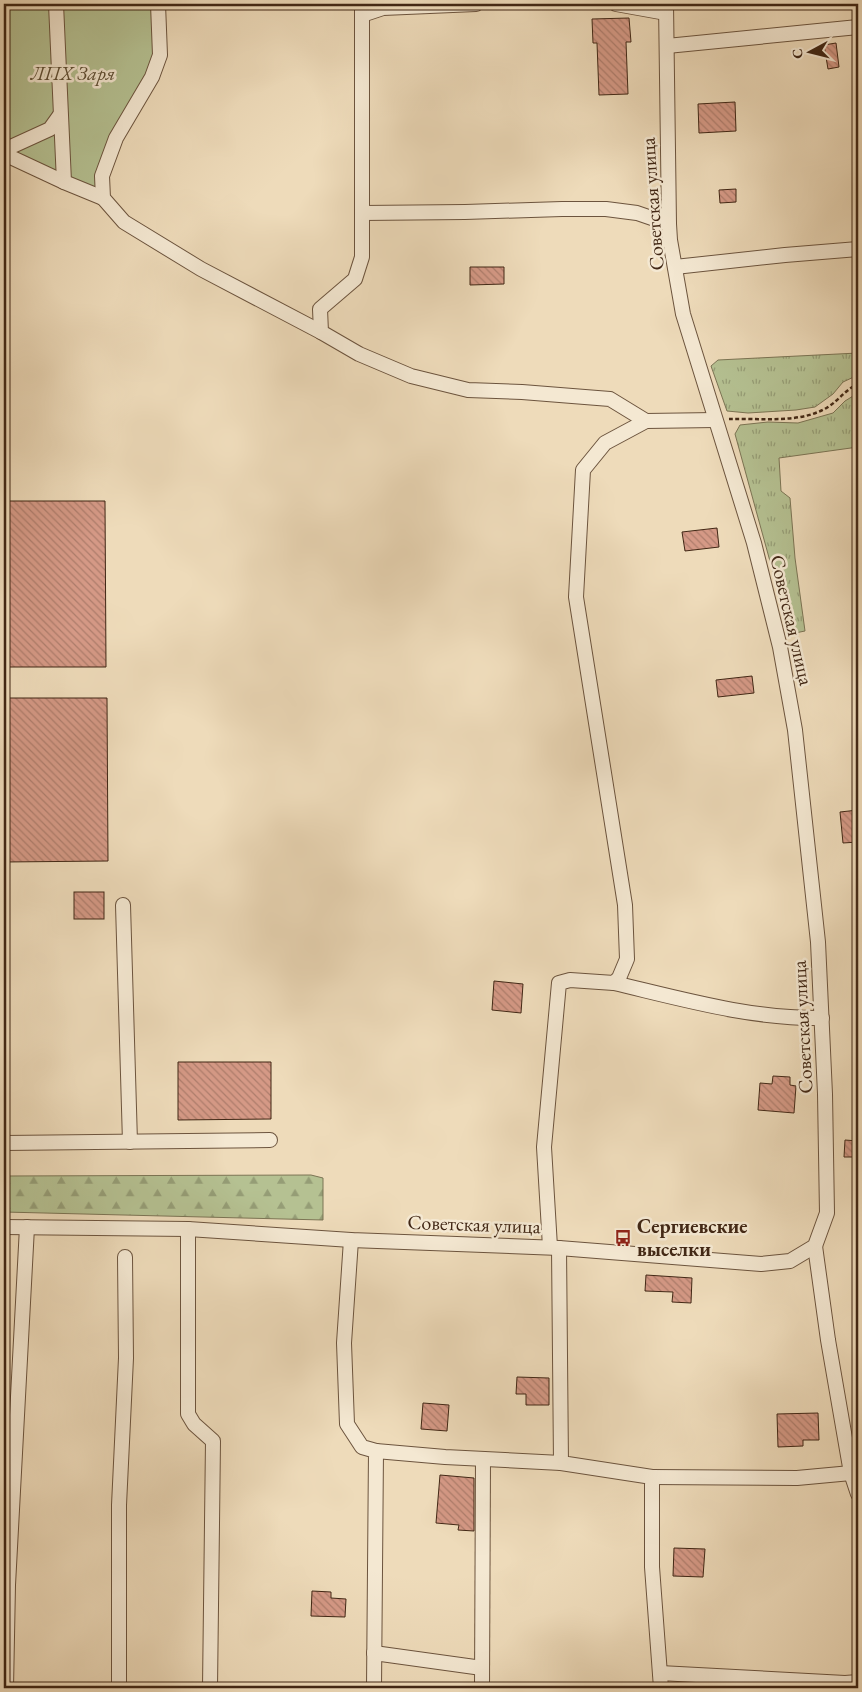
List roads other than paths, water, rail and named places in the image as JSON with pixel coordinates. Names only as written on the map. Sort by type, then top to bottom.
[{"type":"street","points":[[56,4],[64,182]]},
{"type":"street","points":[[103,198],[102,176],[116,138],[152,77],[160,55],[158,4]]},
{"type":"street","points":[[322,332],[320,309],[355,279],[362,257],[362,9],[476,4]]},
{"type":"street","points":[[616,4],[666,8]]},
{"type":"street","name":"Советская улица","points":[[4,1227],[188,1229],[351,1240],[555,1248],[761,1264],[790,1261],[816,1246],[827,1214],[826,1094],[818,942],[795,730],[780,647],[759,562],[683,314],[675,267],[668,188],[666,8]]},
{"type":"street","points":[[667,46],[858,27]]},
{"type":"street","points":[[4,152],[50,129],[60,115]]},
{"type":"street","points":[[4,152],[64,182],[103,198],[124,222],[201,270],[322,332],[360,354],[411,376],[468,390],[610,399],[646,420]]},
{"type":"street","points":[[362,213],[606,209],[636,213],[670,224]]},
{"type":"street","points":[[675,267],[858,249]]},
{"type":"street","points":[[614,983],[619,978],[627,959],[625,905],[576,597],[583,470],[605,443],[646,420],[716,420]]},
{"type":"street","points":[[123,904],[130,1142]]},
{"type":"street","points":[[561,1463],[555,1248],[544,1147],[559,983],[570,980],[614,983],[734,1011],[795,1018],[822,1018]]},
{"type":"street","points":[[4,1143],[270,1140]]},
{"type":"street","points":[[6,1688],[8,1585],[27,1227]]},
{"type":"street","points":[[188,1229],[188,1414],[194,1424],[214,1441],[210,1688]]},
{"type":"street","points":[[351,1240],[344,1343],[347,1424],[362,1447],[376,1450],[483,1459],[561,1463],[652,1477],[797,1478],[851,1473]]},
{"type":"street","points":[[816,1246],[828,1340],[851,1473],[858,1494]]},
{"type":"street","points":[[119,1688],[119,1504],[126,1358],[125,1257]]},
{"type":"street","points":[[374,1688],[376,1450]]},
{"type":"street","points":[[482,1688],[483,1459]]},
{"type":"street","points":[[652,1477],[652,1567],[661,1688]]},
{"type":"street","points":[[374,1653],[482,1668]]},
{"type":"street","points":[[660,1673],[845,1683],[858,1682]]},
{"type":"place","name":"Сергиевские выселки","points":[[623,1238]]},
{"type":"park label","name":"ЛПХ Заря","points":[[73,73]]}]
